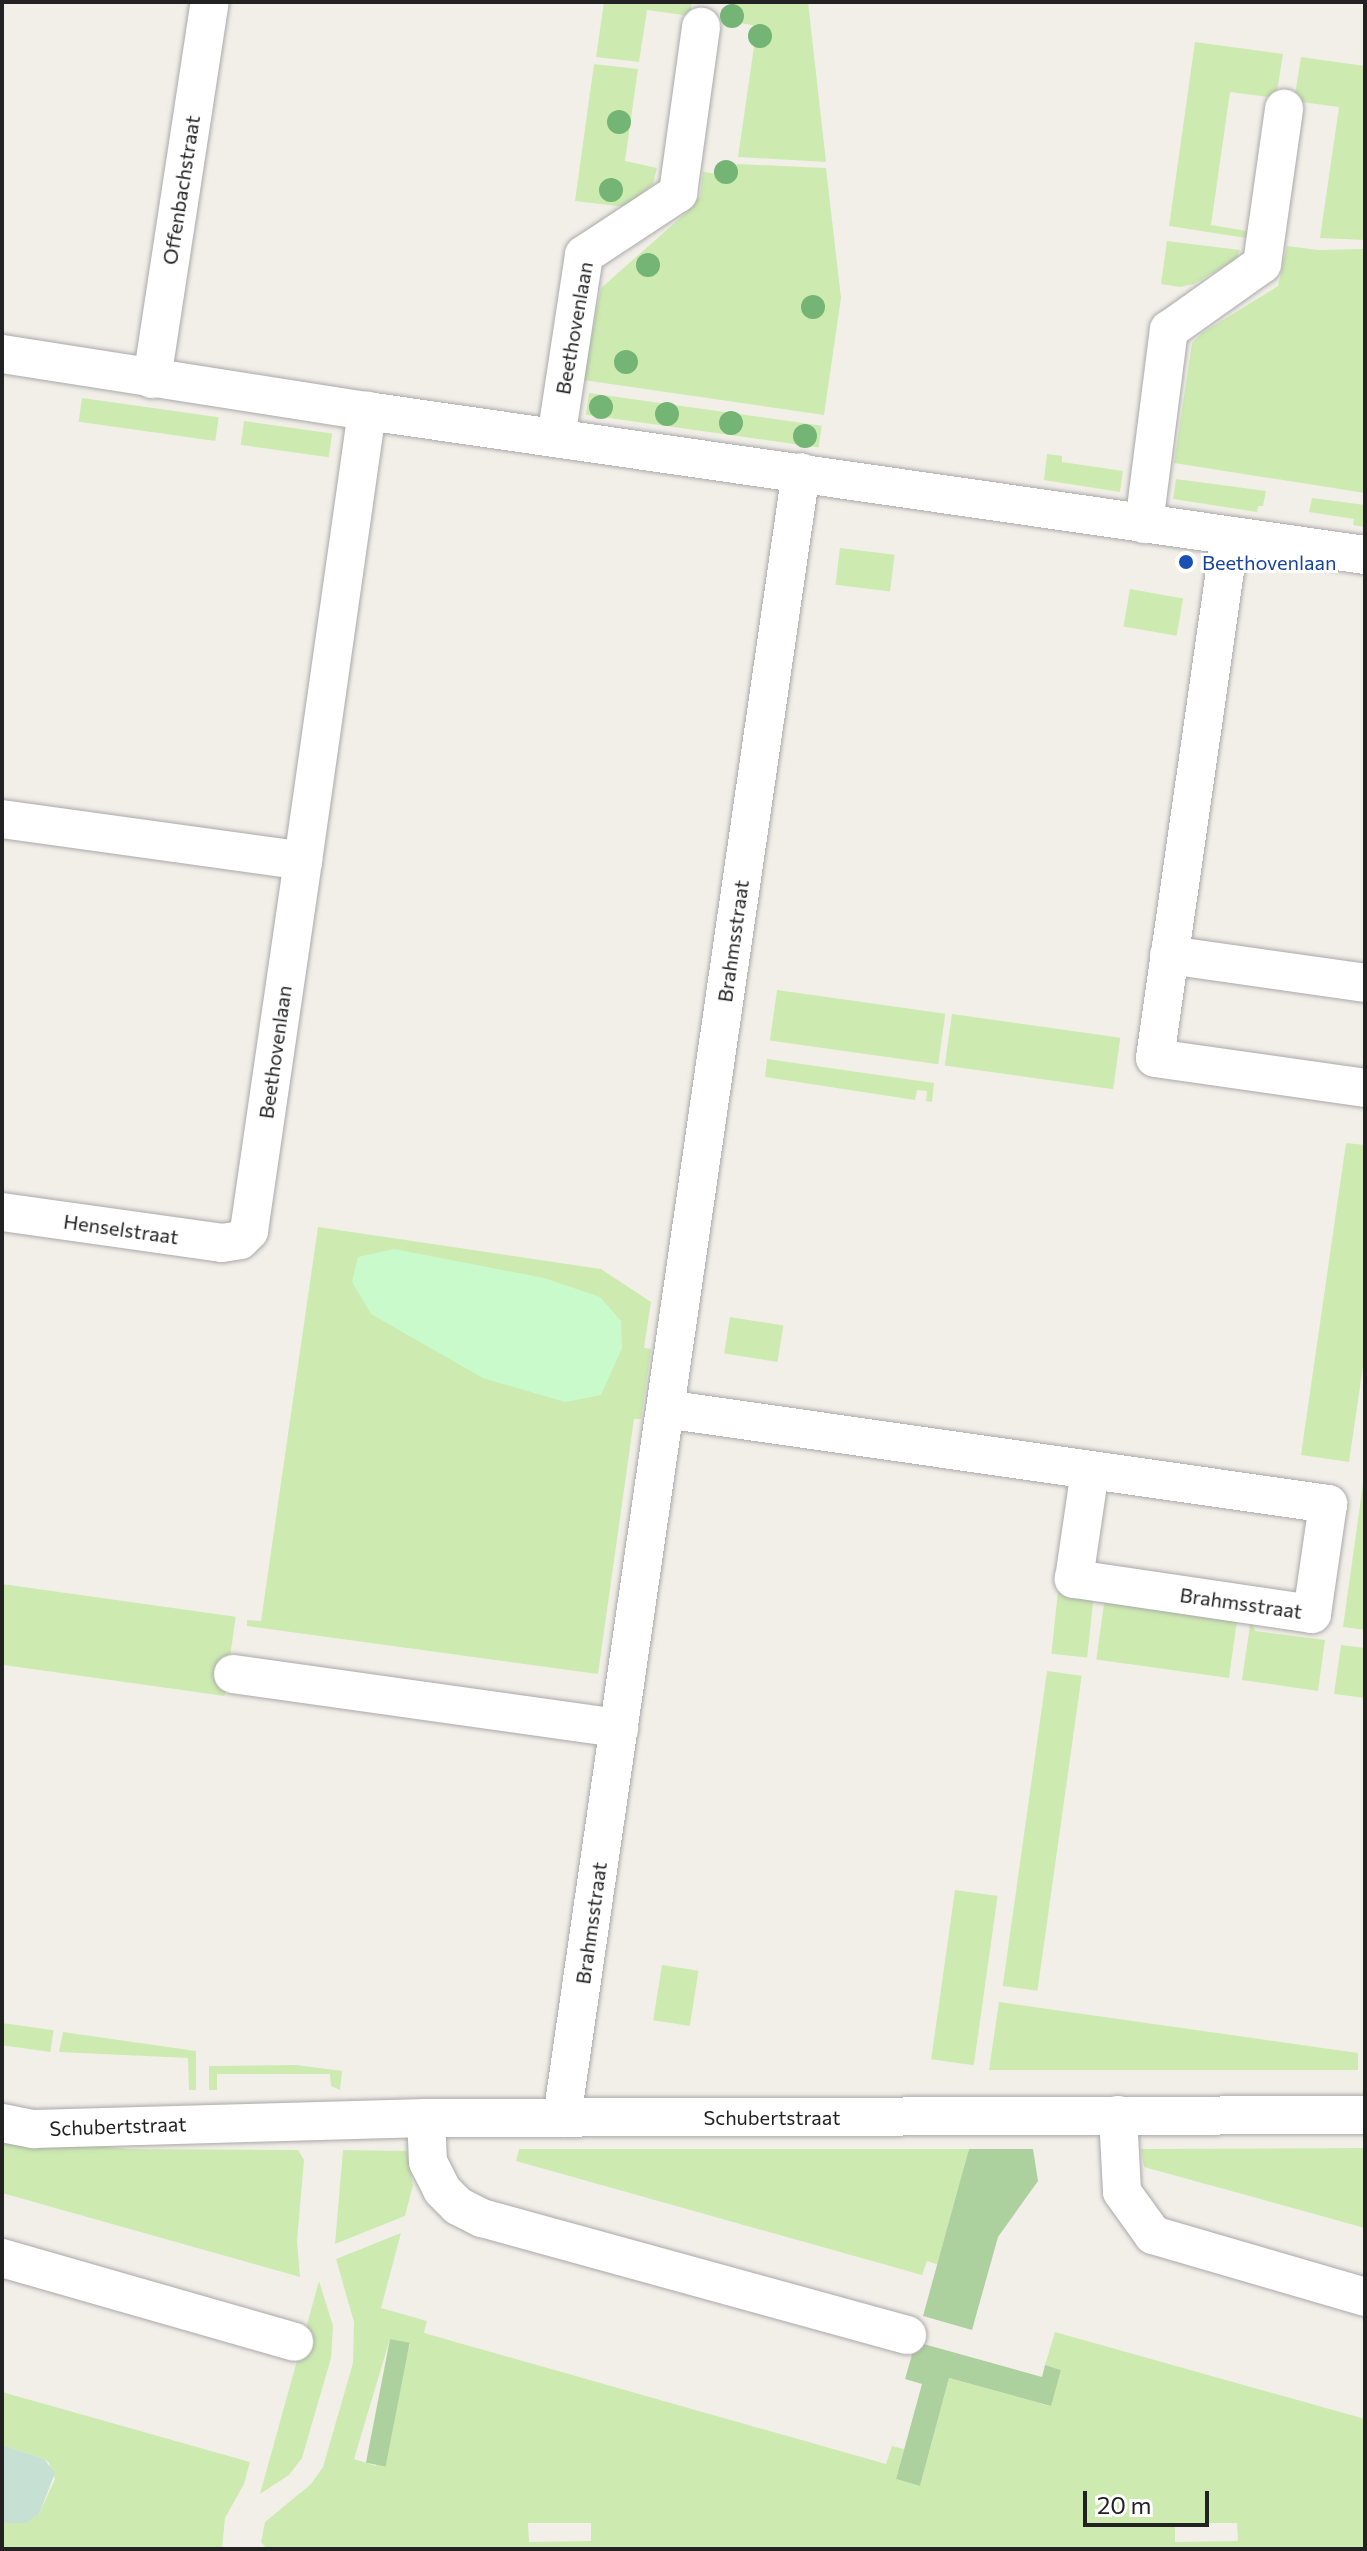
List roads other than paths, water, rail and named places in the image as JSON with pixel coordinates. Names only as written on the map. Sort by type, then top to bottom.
[{"type":"street","name":"Offenbachstraat","points":[[152,379],[210,2]]},
{"type":"street","name":"Beethovenlaan","points":[[556,438],[584,255],[678,193],[701,27]]},
{"type":"street","points":[[1144,524],[1169,330],[1262,264],[1284,109]]},
{"type":"street","points":[[2,354],[367,411],[1365,555]]},
{"type":"street","name":"Beethovenlaan","points":[[240,1240],[249,1231],[367,411]]},
{"type":"street","name":"Brahmsstraat","points":[[562,2118],[801,472]]},
{"type":"street","points":[[1230,536],[1155,1058],[1365,1088]]},
{"type":"street","points":[[2,819],[303,861]]},
{"type":"street","points":[[1169,955],[1365,983]]},
{"type":"street","name":"Henselstraat","points":[[2,1212],[222,1243],[240,1240]]},
{"type":"street","name":"Brahmsstraat","points":[[665,1409],[1328,1504],[1312,1614],[1074,1579],[1090,1470]]},
{"type":"street","points":[[233,1674],[619,1728]]},
{"type":"street","points":[[1118,2115],[1122,2192],[1153,2235],[1365,2297]]},
{"type":"street","name":"Schubertstraat","points":[[2,2123],[34,2129],[426,2118],[1365,2115]]},
{"type":"street","points":[[426,2118],[428,2162],[442,2190],[458,2206],[482,2218],[907,2335]]},
{"type":"street","points":[[2,2258],[294,2342]]},
{"type":"place","name":"Beethovenlaan","points":[[1186,562]]}]
